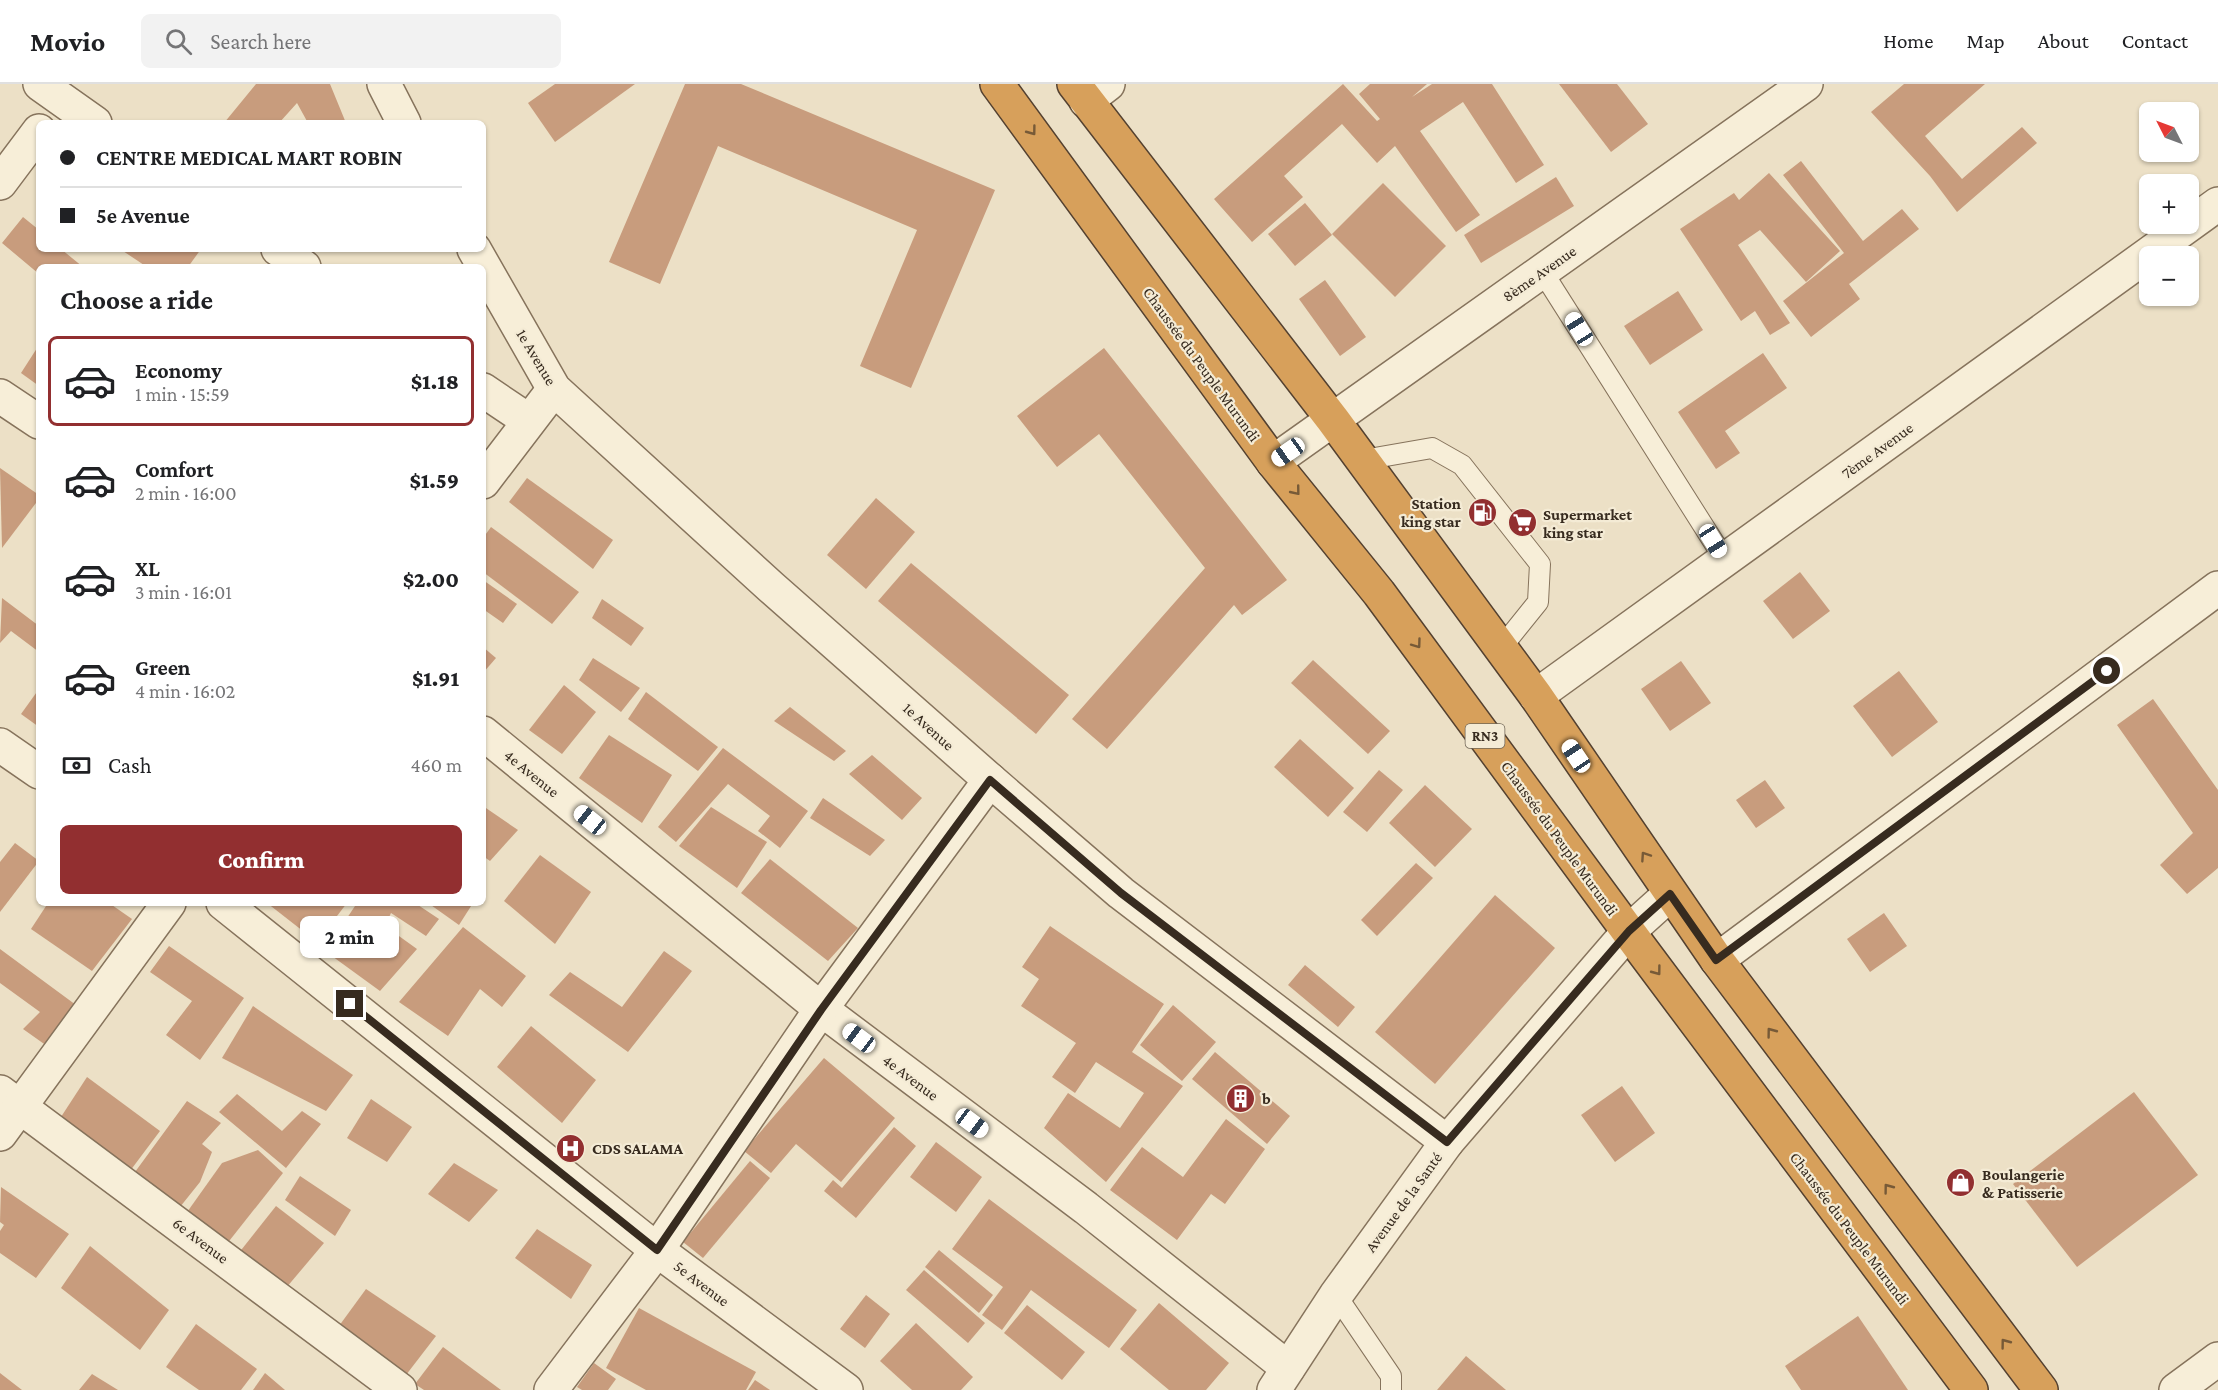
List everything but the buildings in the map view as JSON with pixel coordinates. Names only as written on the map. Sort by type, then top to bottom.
[{"type":"highway","name":"Chaussée du Peuple Murundi","points":[[997,84],[1273,462],[1379,593],[1971,1390]]},
{"type":"highway","points":[[1090,90],[1536,696],[1716,960],[2041,1390]]},
{"type":"street","points":[[384,84],[402,120]]},
{"type":"street","name":"8ème Avenue","points":[[1273,462],[1806,84]]},
{"type":"street","points":[[55,98],[90,120]]},
{"type":"street","points":[[0,183],[36,134]]},
{"type":"street","name":"7ème Avenue","points":[[1536,696],[2218,204]]},
{"type":"street","points":[[282,252],[300,264]]},
{"type":"street","name":"1e Avenue","points":[[486,270],[554,389],[771,587],[1121,893],[1447,1142]]},
{"type":"street","points":[[486,478],[554,389]]},
{"type":"street","points":[[486,392],[529,421]]},
{"type":"street","points":[[0,396],[36,420]]},
{"type":"street","points":[[1716,960],[2218,588]]},
{"type":"street","name":"4e Avenue","points":[[486,735],[821,1010],[1086,1208],[1281,1379]]},
{"type":"street","points":[[0,745],[36,770]]},
{"type":"street","points":[[551,1390],[657,1250],[821,1010],[990,780]]},
{"type":"street","name":"Avenue de la Santé","points":[[1281,1379],[1336,1295],[1447,1142],[1629,931],[1670,894]]},
{"type":"street","points":[[0,1134],[10,1099],[167,906]]},
{"type":"street","name":"5e Avenue","points":[[227,906],[657,1250],[846,1390]]},
{"type":"street","name":"6e Avenue","points":[[10,1099],[400,1390]]},
{"type":"street","points":[[2176,1390],[2218,1359]]},
{"type":"lane","points":[[1542,271],[1725,560]]},
{"type":"lane","points":[[1362,460],[1432,448],[1462,465],[1540,564],[1538,602],[1501,648]]},
{"type":"lane","points":[[1336,1295],[1391,1376],[1391,1390]]},
{"type":"place","name":"Station king star","points":[[1482,512]]},
{"type":"place","name":"Supermarket king star","points":[[1522,523]]},
{"type":"place","name":"b","points":[[1241,1098]]},
{"type":"place","name":"CDS SALAMA","points":[[571,1148]]},
{"type":"place","name":"Boulangerie & Patisserie","points":[[1961,1183]]},
{"type":"route","points":[[350,1004],[657,1250],[821,1010],[990,780],[1121,893],[1447,1142],[1629,931],[1670,894],[1716,960],[2107,671]]}]
